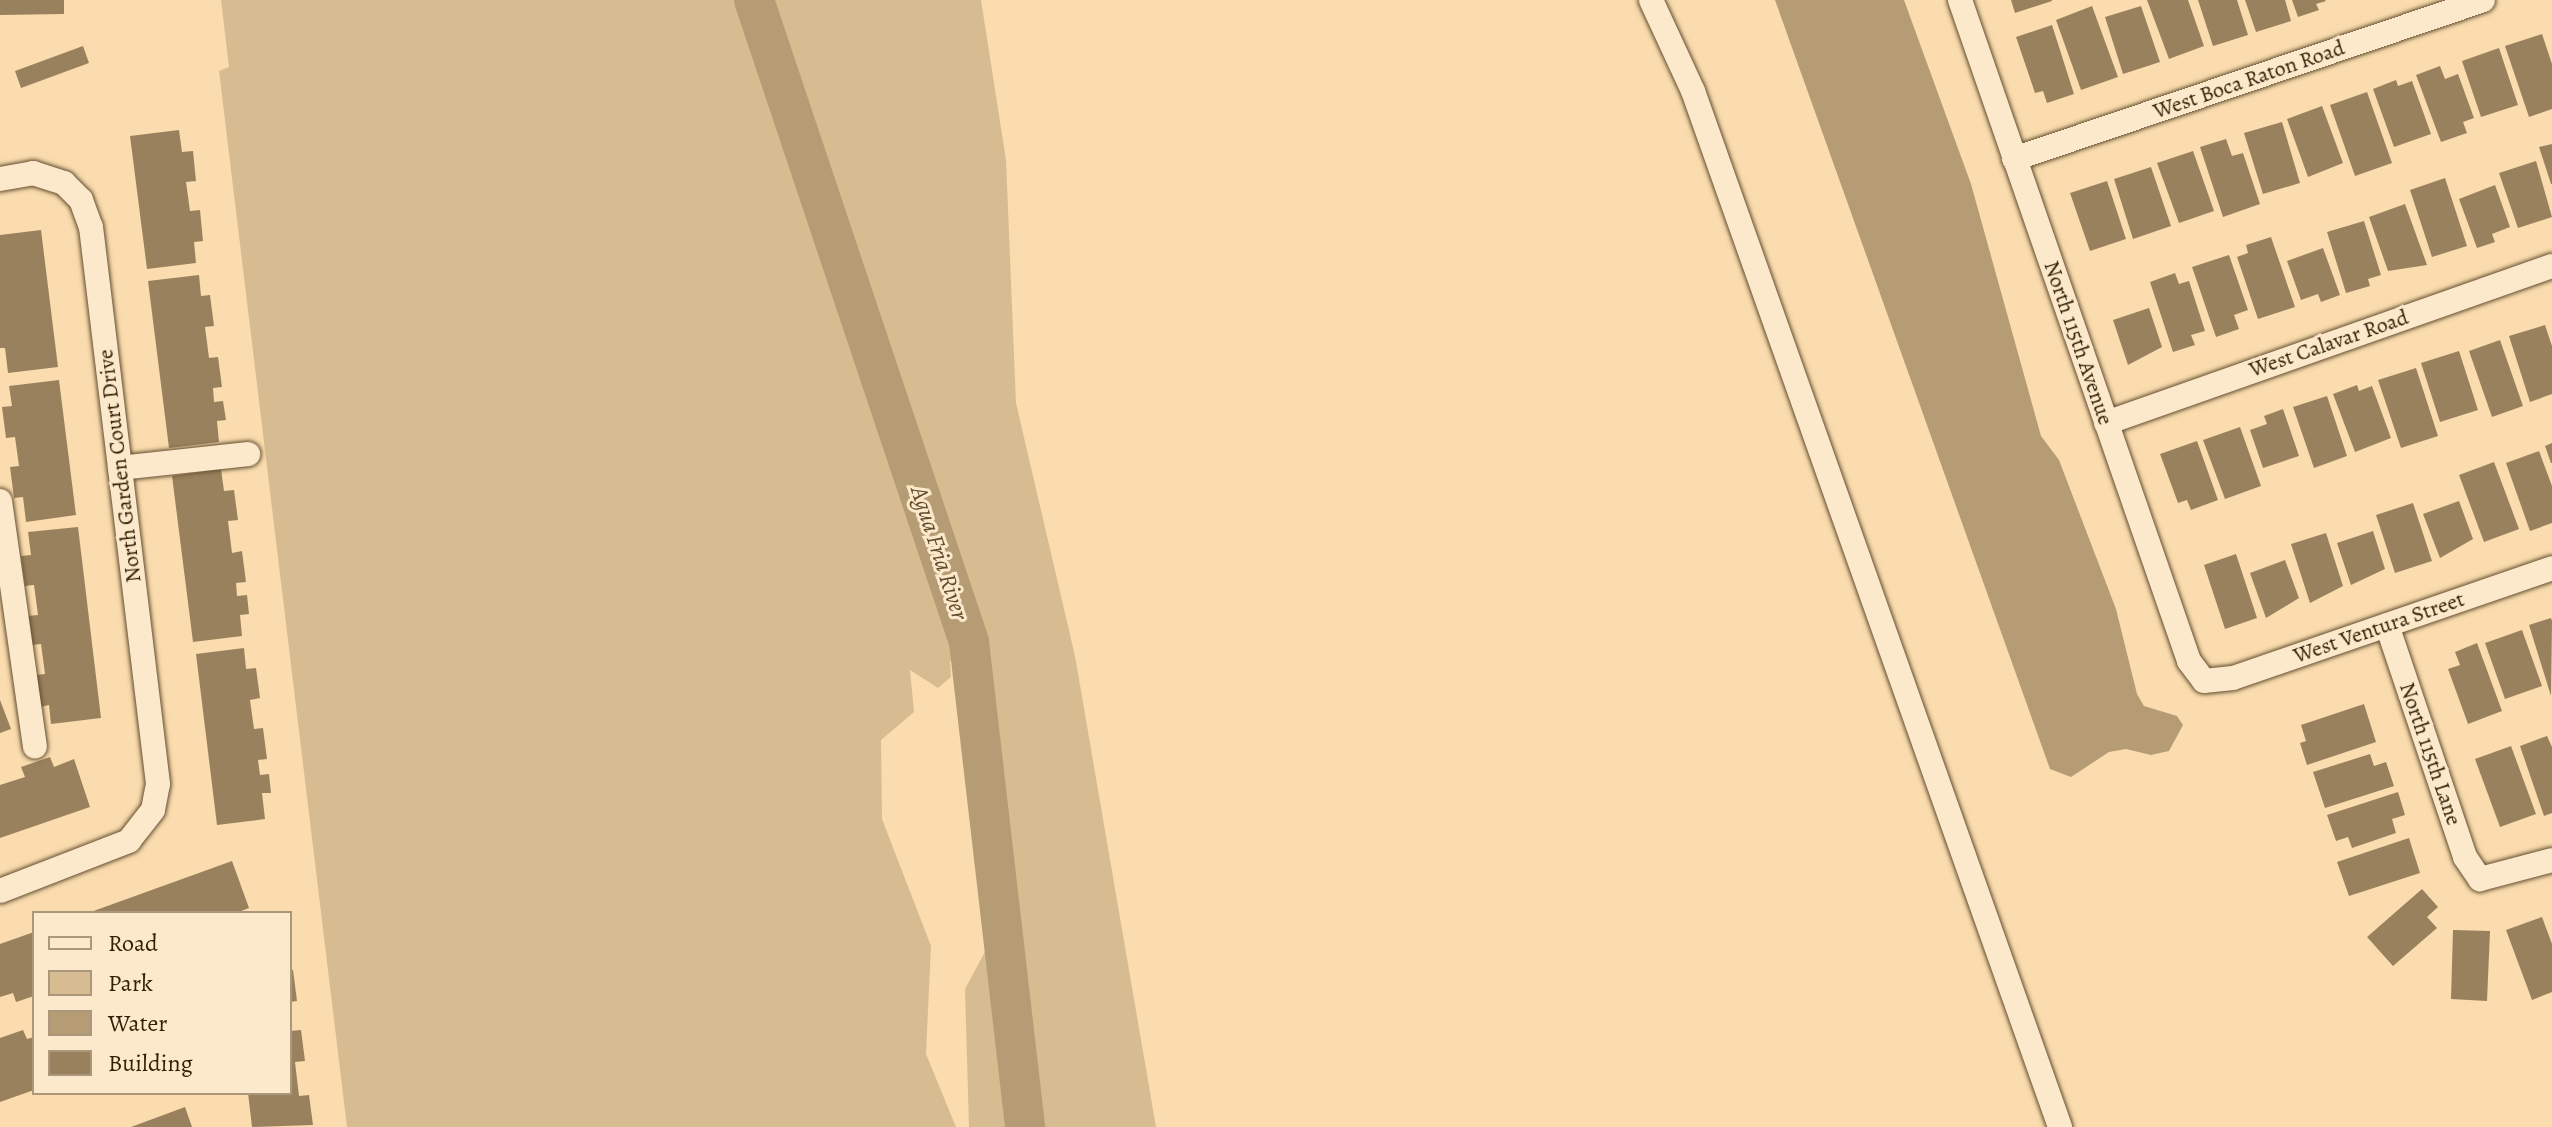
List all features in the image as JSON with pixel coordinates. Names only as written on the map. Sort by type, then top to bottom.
[{"type":"street","points":[[1651,0],[1693,91],[2060,1127]]},
{"type":"street","name":"North 115th Avenue","points":[[1960,0],[2189,661],[2204,681]]},
{"type":"street","name":"West Boca Raton Road","points":[[2014,159],[2483,0]]},
{"type":"street","name":"North Garden Court Drive","points":[[0,179],[23,173],[49,176],[64,183],[87,213],[158,772],[157,797],[146,822],[118,848],[0,891]]},
{"type":"street","name":"West Calavar Road","points":[[2106,423],[2552,266]]},
{"type":"street","points":[[120,468],[248,454]]},
{"type":"street","points":[[0,501],[2,542],[35,747]]},
{"type":"street","name":"West Ventura Street","points":[[2204,681],[2233,678],[2552,568]]},
{"type":"street","name":"North 115th Lane","points":[[2387,625],[2465,857],[2480,879],[2552,860]]},
{"type":"green space","points":[[221,0],[981,0],[1006,160],[1016,403],[1075,656],[1156,1127],[969,1127],[965,989],[1015,896],[980,656],[950,661],[951,677],[938,688],[910,670],[914,712],[881,740],[882,819],[931,946],[926,1054],[956,1127],[347,1127],[219,71],[229,67]]},
{"type":"water","points":[[1775,0],[1904,0],[1971,184],[2041,436],[2059,460],[2116,609],[2137,694],[2144,706],[2177,716],[2183,725],[2169,751],[2151,755],[2126,749],[2109,752],[2071,777],[2050,769]]},
{"type":"building","points":[[0,0],[64,0],[64,14],[0,15]]},
{"type":"building","points":[[2011,0],[2052,0],[2052,1],[2015,13]]},
{"type":"building","points":[[2147,0],[2188,0],[2204,46],[2169,59]]},
{"type":"building","points":[[2198,0],[2237,0],[2248,35],[2213,46]]},
{"type":"building","points":[[2245,0],[2285,0],[2291,21],[2256,32]]},
{"type":"building","points":[[2292,0],[2326,1],[2316,4],[2319,10],[2298,17]]},
{"type":"building","points":[[2092,6],[2118,77],[2081,90],[2056,20]]},
{"type":"building","points":[[2141,6],[2160,62],[2123,74],[2105,17]]},
{"type":"building","points":[[2052,25],[2074,94],[2047,103],[2043,91],[2035,93],[2016,37]]},
{"type":"building","points":[[2542,34],[2552,64],[2552,109],[2529,117],[2505,46]]},
{"type":"building","points":[[83,46],[89,63],[21,88],[15,71]]},
{"type":"building","points":[[2499,48],[2518,105],[2481,117],[2462,61]]},
{"type":"building","points":[[2440,66],[2445,79],[2458,74],[2474,118],[2463,122],[2467,133],[2441,142],[2416,75]]},
{"type":"building","points":[[2396,80],[2398,86],[2412,81],[2431,134],[2394,147],[2373,89]]},
{"type":"building","points":[[2367,92],[2392,163],[2355,176],[2330,105]]},
{"type":"building","points":[[2322,106],[2343,163],[2308,177],[2287,119]]},
{"type":"building","points":[[2282,122],[2300,183],[2263,194],[2244,133]]},
{"type":"building","points":[[179,130],[182,152],[193,151],[196,181],[186,182],[190,211],[200,210],[203,241],[194,242],[196,263],[147,269],[130,136]]},
{"type":"building","points":[[2226,139],[2232,156],[2243,153],[2260,204],[2223,217],[2200,147]]},
{"type":"building","points":[[2552,144],[2552,184],[2551,184],[2539,147]]},
{"type":"building","points":[[2193,151],[2214,211],[2179,223],[2157,163]]},
{"type":"building","points":[[2536,161],[2552,217],[2518,228],[2499,173]]},
{"type":"building","points":[[2151,167],[2171,226],[2133,239],[2114,179]]},
{"type":"building","points":[[2445,178],[2467,246],[2432,257],[2410,190]]},
{"type":"building","points":[[2107,181],[2126,239],[2090,251],[2070,193]]},
{"type":"building","points":[[2495,185],[2510,227],[2492,234],[2495,242],[2477,248],[2459,199]]},
{"type":"building","points":[[2405,204],[2427,265],[2388,271],[2369,217]]},
{"type":"building","points":[[2364,221],[2381,275],[2368,279],[2370,286],[2346,293],[2327,232]]},
{"type":"building","points":[[41,230],[58,367],[8,373],[5,348],[0,348],[0,235]]},
{"type":"building","points":[[2271,237],[2295,307],[2258,319],[2237,257],[2248,253],[2246,245]]},
{"type":"building","points":[[2323,248],[2340,295],[2321,302],[2318,294],[2301,300],[2287,261]]},
{"type":"building","points":[[2229,255],[2248,310],[2234,315],[2239,329],[2216,337],[2192,267]]},
{"type":"building","points":[[2175,273],[2179,284],[2189,281],[2205,331],[2191,335],[2195,345],[2173,352],[2150,282]]},
{"type":"building","points":[[199,275],[201,296],[210,295],[214,326],[205,327],[209,358],[218,357],[222,387],[213,388],[214,402],[223,401],[226,420],[217,421],[219,442],[169,448],[148,281]]},
{"type":"building","points":[[2149,308],[2162,347],[2128,365],[2113,320]]},
{"type":"building","points":[[2545,325],[2552,346],[2552,394],[2530,402],[2509,336]]},
{"type":"building","points":[[2500,340],[2523,406],[2492,417],[2469,351]]},
{"type":"building","points":[[2459,351],[2478,410],[2440,422],[2421,363]]},
{"type":"building","points":[[2416,368],[2438,436],[2401,448],[2378,380]]},
{"type":"building","points":[[59,380],[76,515],[26,522],[23,497],[14,498],[10,467],[19,466],[15,437],[6,438],[2,407],[12,406],[9,386]]},
{"type":"building","points":[[2357,385],[2359,391],[2372,386],[2391,438],[2355,452],[2333,394]]},
{"type":"building","points":[[2327,396],[2347,456],[2314,468],[2293,407]]},
{"type":"building","points":[[2283,409],[2299,456],[2263,468],[2250,430],[2267,424],[2264,416]]},
{"type":"building","points":[[2240,427],[2261,486],[2225,499],[2203,440]]},
{"type":"building","points":[[2197,441],[2218,500],[2191,510],[2187,500],[2178,503],[2160,454]]},
{"type":"building","points":[[2552,443],[2552,463],[2551,463],[2545,446]]},
{"type":"building","points":[[2539,451],[2552,486],[2552,523],[2530,531],[2506,463]]},
{"type":"building","points":[[2494,462],[2519,529],[2484,542],[2459,475]]},
{"type":"building","points":[[221,469],[224,491],[234,490],[238,520],[228,521],[232,553],[242,551],[246,582],[236,583],[237,596],[247,595],[249,614],[240,615],[242,636],[193,642],[172,476]]},
{"type":"building","points":[[2459,501],[2473,539],[2440,558],[2423,514]]},
{"type":"building","points":[[2413,503],[2432,561],[2395,573],[2376,515]]},
{"type":"building","points":[[78,527],[101,718],[51,724],[49,705],[40,707],[36,675],[45,674],[41,644],[32,645],[28,616],[38,615],[34,585],[25,586],[21,556],[31,555],[28,532]]},
{"type":"building","points":[[2373,531],[2385,569],[2351,585],[2337,543]]},
{"type":"building","points":[[2326,533],[2343,586],[2310,603],[2291,544]]},
{"type":"building","points":[[2236,554],[2257,618],[2225,629],[2204,565]]},
{"type":"building","points":[[2285,560],[2299,598],[2266,618],[2250,573]]},
{"type":"building","points":[[2551,618],[2552,621],[2551,696],[2529,625]]},
{"type":"building","points":[[2522,630],[2542,686],[2505,699],[2485,643]]},
{"type":"building","points":[[2477,643],[2502,711],[2468,724],[2448,669],[2460,665],[2455,652]]},
{"type":"building","points":[[244,648],[246,669],[256,668],[260,698],[250,700],[254,729],[263,728],[267,759],[258,760],[260,775],[269,774],[271,793],[262,793],[265,819],[217,825],[196,654]]},
{"type":"building","points":[[0,700],[11,729],[0,733]]},
{"type":"building","points":[[2364,704],[2376,742],[2307,765],[2300,743],[2306,741],[2301,725]]},
{"type":"building","points":[[2547,736],[2552,747],[2552,813],[2544,816],[2520,746]]},
{"type":"building","points":[[2511,746],[2536,814],[2500,827],[2475,759]]},
{"type":"building","points":[[2370,754],[2374,766],[2386,762],[2394,786],[2325,808],[2313,772]]},
{"type":"building","points":[[50,757],[54,767],[74,759],[90,807],[0,838],[0,785],[25,777],[21,767]]},
{"type":"building","points":[[2398,792],[2405,815],[2392,819],[2396,833],[2352,848],[2348,837],[2336,841],[2327,815]]},
{"type":"building","points":[[2409,838],[2420,873],[2349,896],[2337,862]]},
{"type":"building","points":[[232,861],[249,908],[241,911],[94,911]]},
{"type":"building","points":[[2422,889],[2438,907],[2427,917],[2437,928],[2393,966],[2367,937]]},
{"type":"building","points":[[2542,917],[2552,944],[2552,992],[2532,1000],[2506,930]]},
{"type":"building","points":[[2453,930],[2490,931],[2487,1001],[2451,999]]},
{"type":"building","points":[[32,933],[32,997],[16,1002],[13,993],[0,997],[0,944]]},
{"type":"building","points":[[292,970],[293,970],[297,1001],[292,1002]]},
{"type":"building","points":[[23,1030],[27,1039],[32,1038],[32,1091],[0,1102],[0,1038]]},
{"type":"building","points":[[301,1030],[305,1061],[295,1062],[299,1096],[309,1095],[313,1125],[252,1127],[248,1095],[292,1095],[292,1031]]},
{"type":"building","points":[[185,1107],[192,1127],[131,1127]]},
{"type":"waterway","name":"Agua Fria River","points":[[754,0],[969,642],[1025,1127]]}]
